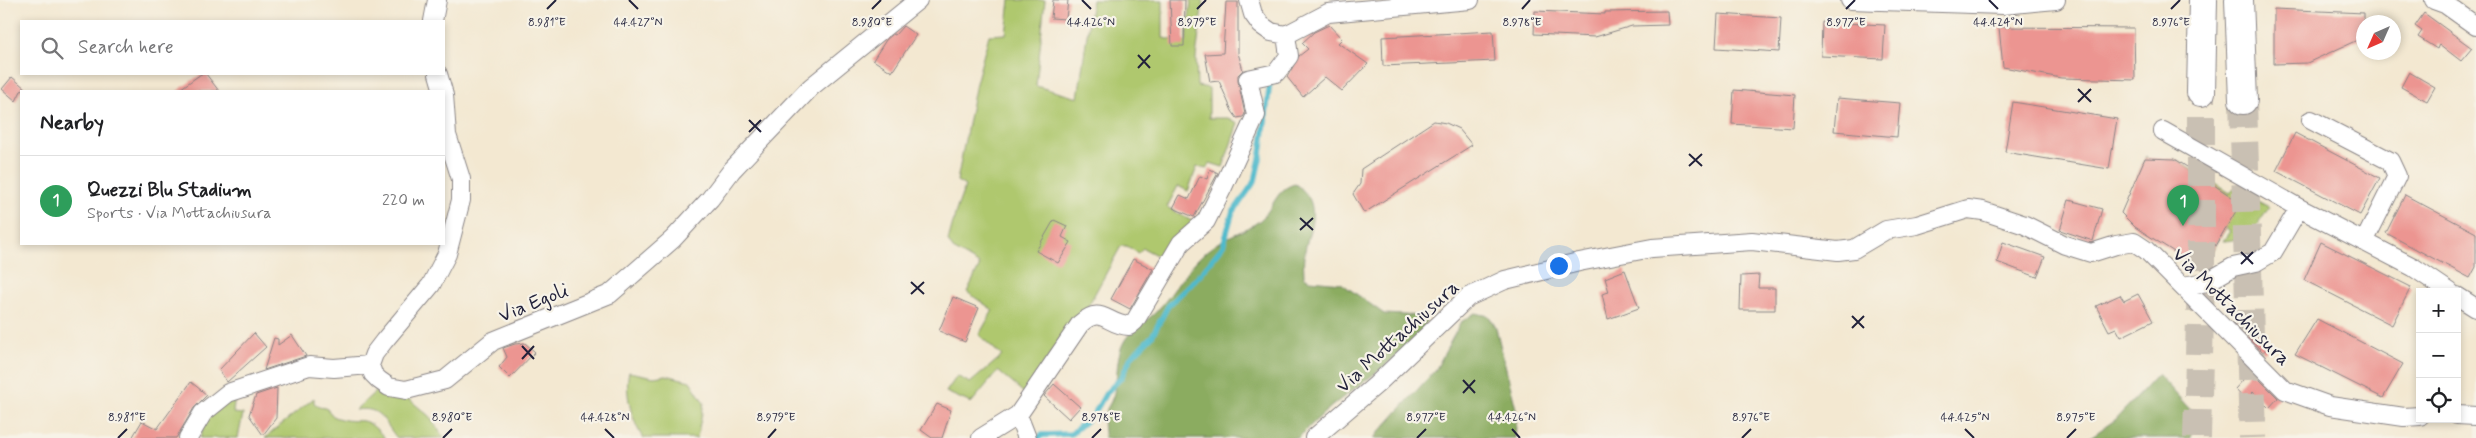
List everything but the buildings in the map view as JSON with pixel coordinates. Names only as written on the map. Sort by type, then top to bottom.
[{"type":"highway","points":[[2201,92],[2203,0]]},
{"type":"highway","points":[[2239,0],[2243,100]]},
{"type":"street","points":[[433,20],[437,0]]},
{"type":"street","name":"Via Egoli","points":[[370,366],[373,374],[389,387],[406,390],[446,380],[493,341],[610,294],[673,239],[710,199],[732,170],[811,87],[918,0]]},
{"type":"street","points":[[1249,0],[1253,14],[1261,25],[1271,32],[1286,35],[1316,17],[1335,11],[1470,0]]},
{"type":"street","points":[[1850,0],[1984,2],[2056,0]]},
{"type":"street","points":[[2434,0],[2445,4],[2476,26]]},
{"type":"street","points":[[981,438],[1023,428],[1080,324],[1094,314],[1120,326],[1129,326],[1135,321],[1181,243],[1206,221],[1256,115],[1248,79],[1276,73],[1289,56],[1286,35]]},
{"type":"street","points":[[438,75],[442,90]]},
{"type":"street","points":[[2311,120],[2390,161],[2397,176],[2364,242]]},
{"type":"street","points":[[188,438],[203,413],[228,393],[308,366],[334,368],[370,366],[374,354],[431,285],[447,254],[460,200],[461,179],[446,135],[445,121]]},
{"type":"street","points":[[2163,131],[2299,208],[2413,267],[2444,288]]},
{"type":"street","points":[[2183,286],[2192,287],[2207,282],[2233,267],[2256,262],[2273,252],[2299,208]]},
{"type":"street","name":"Via Mottachiusura","points":[[1314,438],[1383,379],[1468,297],[1505,280],[1579,262],[1652,248],[1752,241],[1838,251],[1854,249],[1886,230],[1917,225],[1968,209],[2026,226],[2065,245],[2091,253],[2116,245],[2134,242],[2146,250],[2183,286],[2285,390],[2330,406],[2404,417],[2416,416]]},
{"type":"street","points":[[2461,299],[2476,308]]},
{"type":"street","points":[[2461,415],[2476,416]]},
{"type":"green space","points":[[1010,0],[1045,0],[1036,86],[1078,98],[1092,0],[1163,0],[1163,38],[1186,42],[1191,0],[1203,0],[1196,58],[1197,86],[1209,88],[1209,118],[1228,118],[1238,123],[1223,167],[1210,163],[1207,169],[1197,167],[1188,191],[1178,186],[1167,207],[1195,223],[1162,258],[1143,248],[1138,253],[1127,246],[1121,246],[1087,308],[1073,321],[1024,393],[998,371],[971,403],[946,392],[957,376],[970,383],[1002,356],[979,335],[993,310],[967,292],[980,265],[953,249],[948,241],[965,186],[957,181],[976,83],[989,35],[1006,34]]},
{"type":"green space","points":[[2146,156],[2151,165],[2175,159],[2230,193],[2234,189],[2269,207],[2256,226],[2246,235],[2223,241],[2230,231],[2226,228],[2203,266],[2141,225],[2157,188],[2137,177]]},
{"type":"green space","points":[[1295,184],[1310,200],[1312,209],[1311,227],[1304,259],[1304,277],[1310,280],[1341,283],[1384,314],[1423,316],[1426,322],[1420,332],[1384,367],[1332,406],[1298,438],[1105,438],[1104,415],[1113,396],[1120,351],[1128,335],[1156,312],[1198,259],[1221,241],[1249,228],[1259,221],[1283,190]]},
{"type":"green space","points":[[1475,313],[1489,316],[1496,328],[1517,413],[1515,438],[1374,438],[1436,369],[1461,322]]},
{"type":"green space","points":[[629,372],[654,377],[666,375],[690,381],[704,403],[697,438],[643,438],[635,423],[628,397]]},
{"type":"green space","points":[[2158,374],[2194,414],[2191,438],[2089,438],[2115,420]]},
{"type":"green space","points":[[375,392],[398,399],[410,400],[429,416],[444,438],[397,438],[376,412],[364,409],[355,410]]},
{"type":"green space","points":[[235,395],[233,413],[243,414],[238,438],[200,438],[206,420]]},
{"type":"green space","points":[[314,398],[314,403],[319,407],[326,408],[334,417],[371,424],[385,438],[265,438]]},
{"type":"waterway","points":[[1038,438],[1042,435],[1071,434],[1094,414],[1106,393],[1121,378],[1131,357],[1152,336],[1168,306],[1198,277],[1223,246],[1232,214],[1255,181],[1261,154],[1270,82]]},
{"type":"tunnel","points":[[2197,438],[2201,276],[2201,92]]},
{"type":"tunnel","points":[[2243,100],[2253,438]]},
{"type":"place","name":"Quezzi Blu Stadium","points":[[2183,226]]}]
